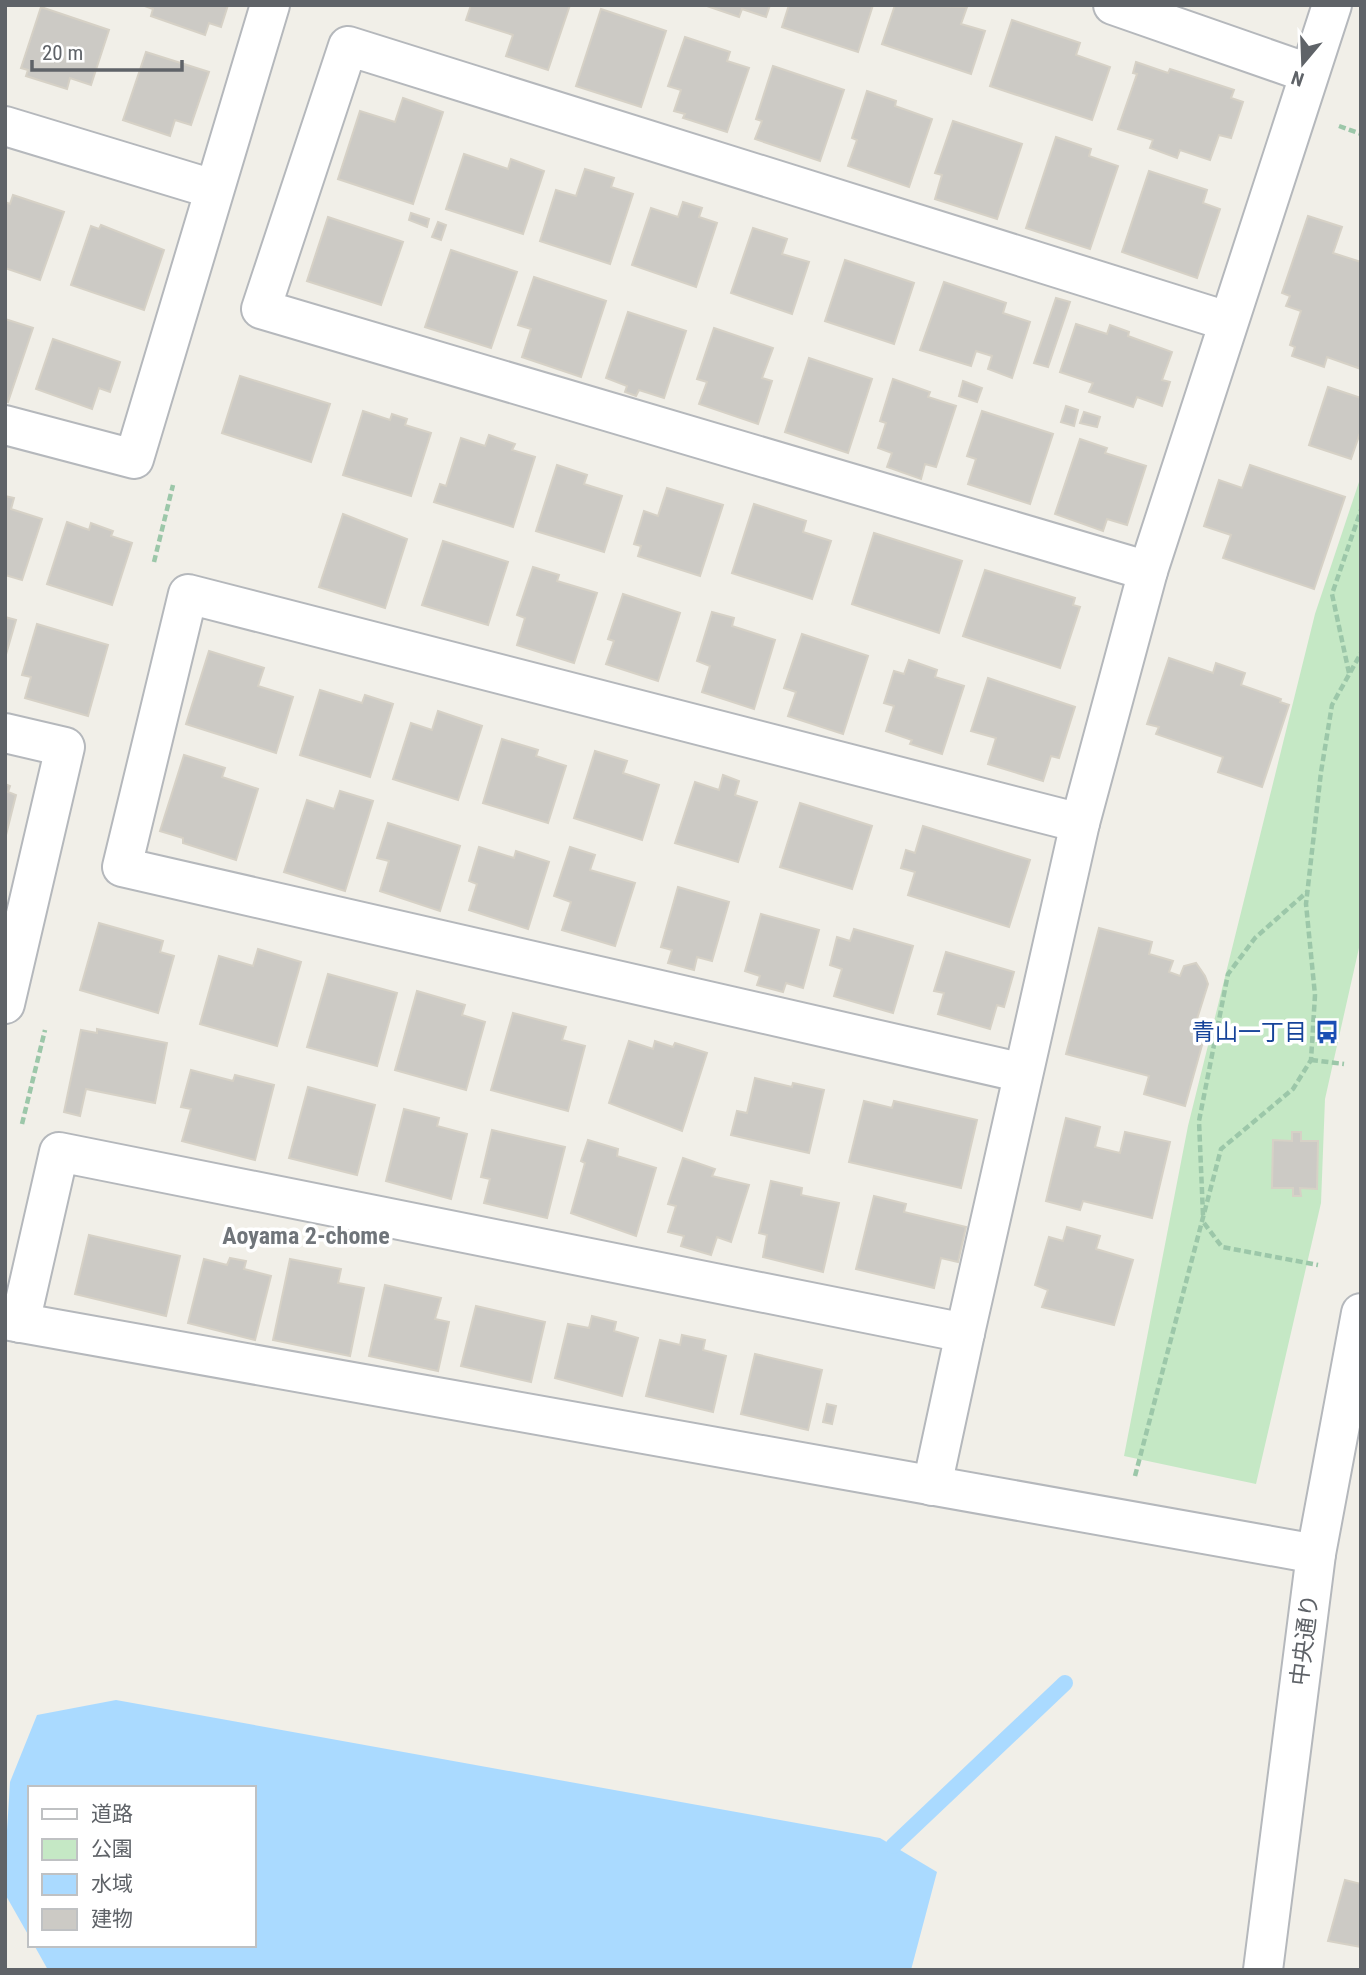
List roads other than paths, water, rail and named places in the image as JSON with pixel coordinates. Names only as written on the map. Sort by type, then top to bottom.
[{"type":"street","points":[[5,425],[134,458],[270,5]]},
{"type":"street","points":[[1113,5],[1308,73]]},
{"type":"street","points":[[932,1486],[1080,823],[1148,571],[1227,321],[1332,5]]},
{"type":"street","points":[[1148,571],[261,309],[348,46],[1227,321]]},
{"type":"street","points":[[5,126],[213,189]]},
{"type":"street","points":[[1023,1073],[122,867],[188,594],[1080,823]]},
{"type":"street","points":[[5,733],[65,747],[5,1003]]},
{"type":"street","points":[[965,1332],[60,1152],[12,1321],[1316,1554]]},
{"type":"street","name":"中央通り","points":[[1263,1970],[1316,1554],[1361,1313]]},
{"type":"water","points":[[116,1700],[880,1838],[937,1872],[911,1970],[48,1970],[35,1947],[256,1947],[256,1786],[28,1786],[28,1934],[5,1894],[5,1863],[10,1782],[37,1715]]},
{"type":"waterway","points":[[893,1846],[1065,1683]]},
{"type":"place","name":"青山一丁目","points":[[1327,1032]]},
{"type":"district","name":"Aoyama 2-chome","points":[[306,1236]]}]
